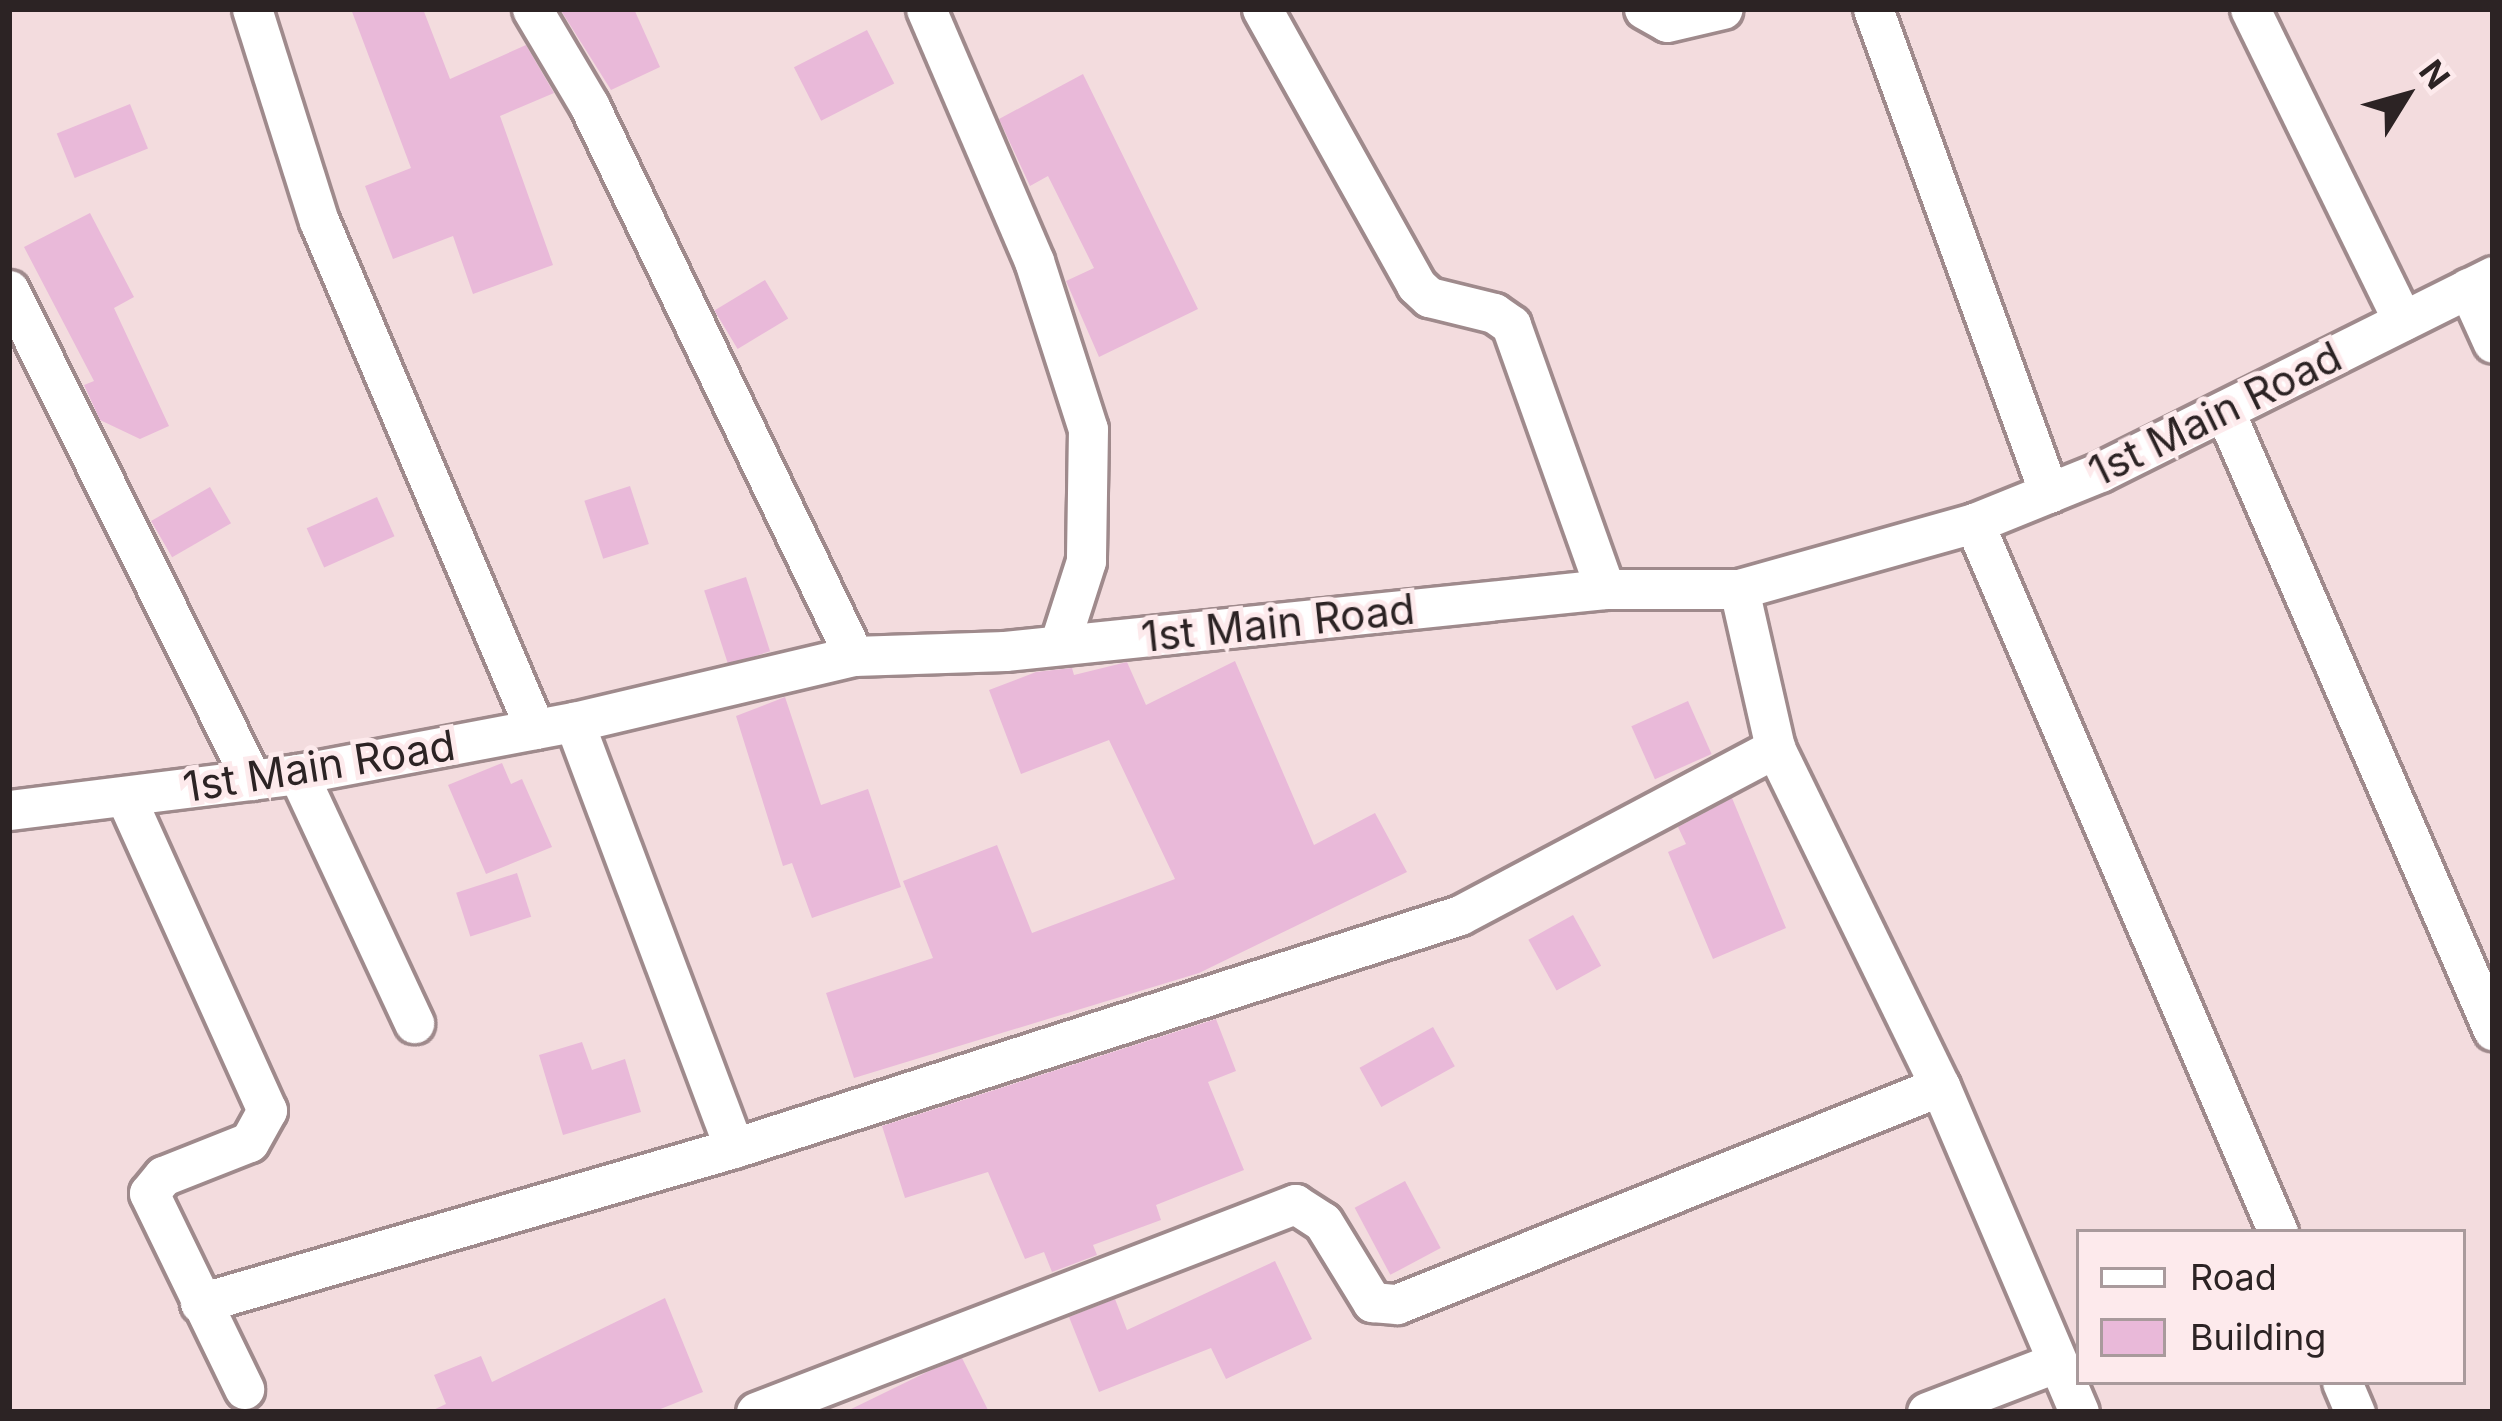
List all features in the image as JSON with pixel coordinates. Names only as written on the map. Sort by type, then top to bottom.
[{"type":"street","points":[[252,9],[319,221],[535,729]]},
{"type":"street","points":[[532,9],[589,105],[854,656]]},
{"type":"street","points":[[926,9],[1034,261],[1088,429],[1086,561],[1059,645]]},
{"type":"street","points":[[1262,9],[1416,285],[1429,298],[1494,313],[1522,344],[1605,589]]},
{"type":"street","points":[[1644,9],[1667,22],[1724,9]]},
{"type":"street","points":[[1873,9],[2049,493]]},
{"type":"street","points":[[2250,9],[2402,321]]},
{"type":"street","points":[[2481,282],[2493,343]]},
{"type":"street","name":"1st Main Road","points":[[10,808],[298,774],[574,722],[854,656],[1059,645],[1605,589],[1739,590],[1974,523],[2049,493],[2225,412],[2481,282]]},
{"type":"street","points":[[9,290],[252,780]]},
{"type":"street","points":[[2225,412],[2493,1030]]},
{"type":"street","points":[[1974,523],[2277,1229]]},
{"type":"street","points":[[1739,590],[1775,748],[1940,1086],[2079,1412]]},
{"type":"street","points":[[574,722],[734,1148]]},
{"type":"street","points":[[200,1303],[734,1148],[1460,915],[1775,748]]},
{"type":"street","points":[[298,774],[414,1023]]},
{"type":"street","points":[[125,796],[267,1110],[249,1142],[164,1176],[149,1192],[244,1389]]},
{"type":"street","points":[[756,1412],[1295,1204],[1323,1222],[1372,1302],[1396,1304],[1940,1086]]},
{"type":"street","points":[[1927,1412],[2057,1362]]},
{"type":"building","points":[[351,9],[423,9],[450,79],[526,45],[554,93],[500,116],[553,265],[473,294],[453,236],[393,259],[365,186],[411,168]]},
{"type":"building","points":[[560,9],[634,9],[660,67],[611,90]]},
{"type":"building","points":[[867,30],[894,83],[821,121],[794,67]]},
{"type":"building","points":[[1083,74],[1198,309],[1099,357],[1066,281],[1094,268],[1048,176],[1030,186],[999,119]]},
{"type":"building","points":[[130,104],[148,149],[75,178],[57,134]]},
{"type":"building","points":[[90,213],[134,297],[114,308],[169,426],[140,439],[100,420],[84,385],[94,381],[24,247]]},
{"type":"building","points":[[765,280],[788,319],[738,349],[714,310]]},
{"type":"building","points":[[630,486],[649,544],[603,559],[584,501]]},
{"type":"building","points":[[210,487],[231,523],[172,557],[151,521]]},
{"type":"building","points":[[377,497],[394,536],[324,568],[307,528]]},
{"type":"building","points":[[746,577],[770,651],[728,665],[704,591]]},
{"type":"building","points":[[1235,661],[1314,845],[1375,813],[1407,872],[1199,973],[854,1078],[826,993],[933,958],[903,881],[997,845],[1032,933],[1175,879],[1109,740],[1021,774],[989,690],[1036,672],[1072,668],[1074,675],[1127,662],[1146,705]]},
{"type":"building","points":[[785,697],[821,805],[868,789],[901,887],[812,918],[792,863],[783,866],[736,716]]},
{"type":"building","points":[[1688,701],[1712,754],[1655,779],[1631,726]]},
{"type":"building","points":[[502,763],[511,784],[522,779],[552,847],[486,874],[448,785]]},
{"type":"building","points":[[1732,798],[1786,928],[1713,959],[1668,852],[1686,844],[1678,827]]},
{"type":"building","points":[[517,873],[531,917],[470,937],[456,893]]},
{"type":"building","points":[[1573,915],[1601,966],[1557,990],[1528,940]]},
{"type":"building","points":[[1216,1019],[1236,1071],[1208,1082],[1244,1170],[1156,1205],[1161,1220],[1093,1245],[1097,1255],[1052,1272],[1044,1252],[1025,1259],[988,1172],[905,1198],[882,1126]]},
{"type":"building","points":[[1433,1027],[1455,1066],[1381,1107],[1360,1068]]},
{"type":"building","points":[[582,1042],[592,1070],[625,1059],[641,1112],[563,1135],[539,1055]]},
{"type":"building","points":[[1405,1181],[1441,1248],[1390,1275],[1355,1208]]},
{"type":"building","points":[[1275,1261],[1312,1339],[1226,1379],[1211,1348],[1099,1392],[1069,1317],[1115,1299],[1127,1330]]},
{"type":"building","points":[[665,1298],[703,1392],[653,1412],[429,1412],[446,1404],[434,1375],[481,1356],[492,1382]]},
{"type":"building","points":[[962,1358],[989,1412],[845,1412],[927,1372]]}]
